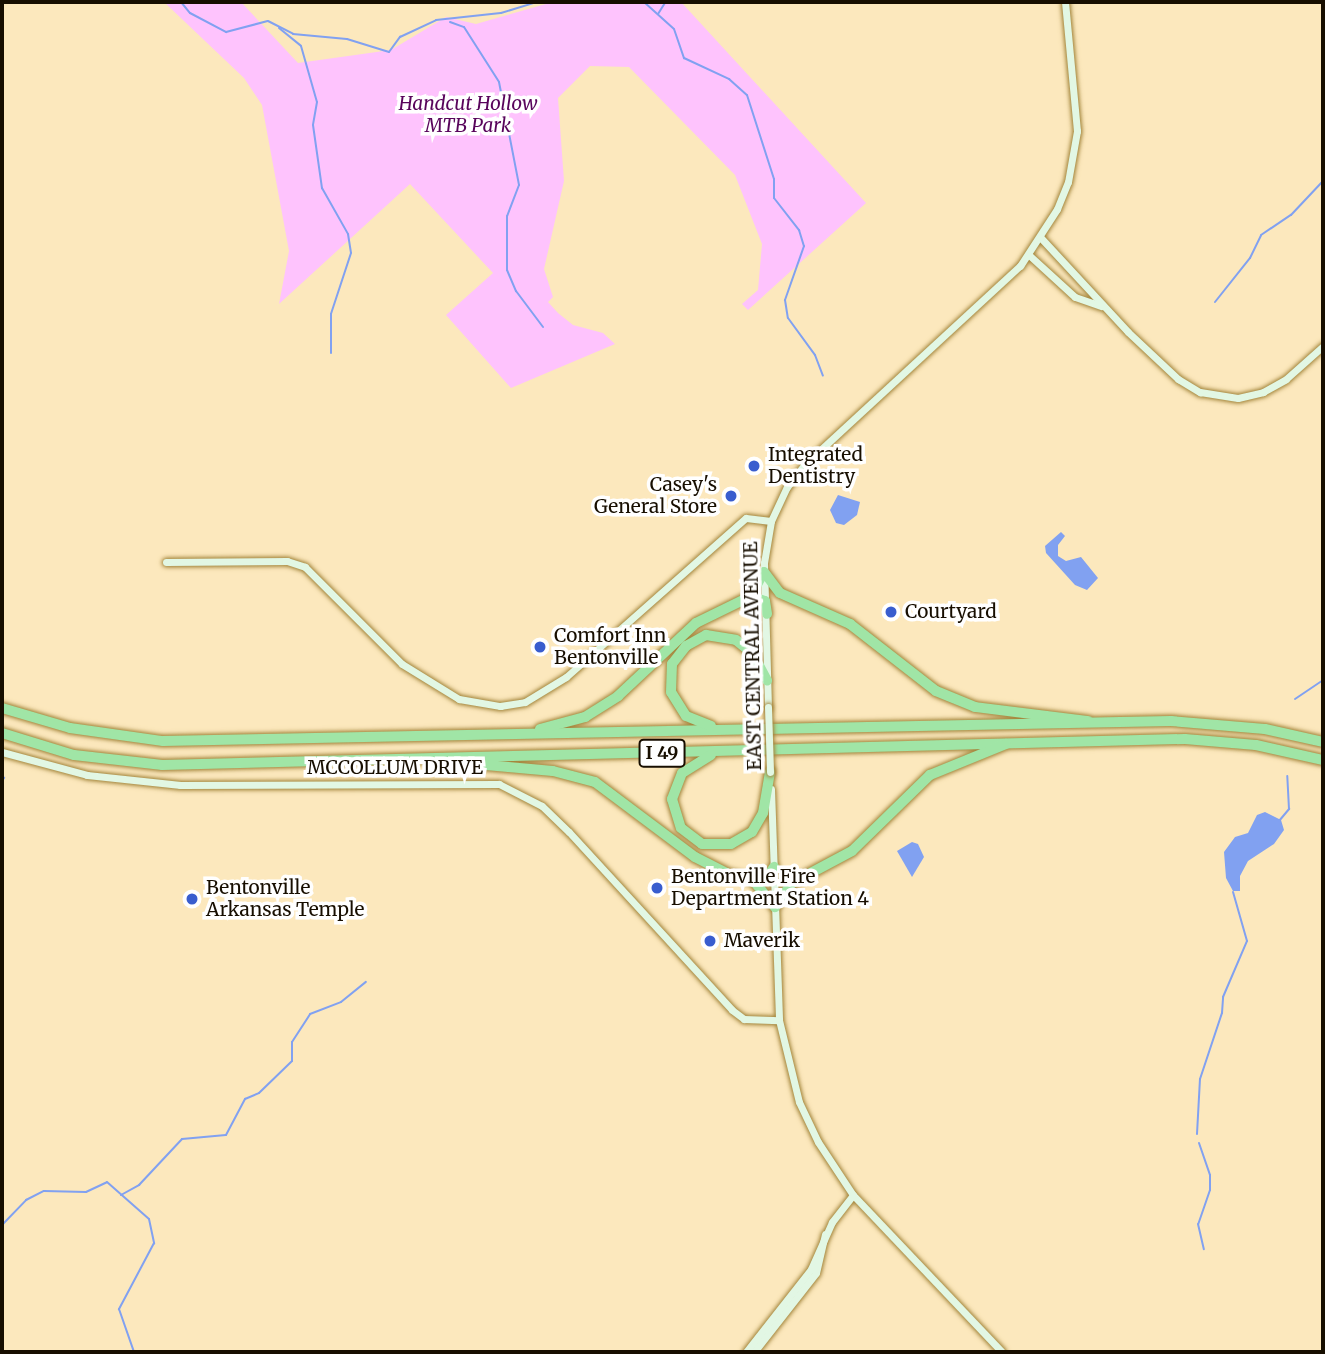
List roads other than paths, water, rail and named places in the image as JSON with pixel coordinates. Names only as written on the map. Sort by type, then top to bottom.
[{"type":"highway","points":[[487,736],[585,717],[618,696],[696,622],[751,596],[764,572],[780,593],[850,624],[936,691],[975,707],[1082,717],[1092,723]]},
{"type":"highway","points":[[751,596],[765,601],[767,614]]},
{"type":"highway","points":[[722,729],[691,719],[673,699],[670,671],[680,651],[699,637],[730,637],[748,649],[767,680]]},
{"type":"highway","name":"I 49","points":[[2,708],[70,728],[163,741],[1092,723],[1222,724],[1323,742]]},
{"type":"highway","name":"I 49","points":[[2,733],[74,755],[162,765],[726,752],[1009,742],[1231,741],[1323,760]]},
{"type":"highway","points":[[753,880],[775,907],[792,884],[852,851],[930,775],[1009,742]]},
{"type":"highway","points":[[726,752],[689,766],[674,790],[676,818],[688,835],[702,844],[731,844],[752,832],[762,813],[770,772]]},
{"type":"highway","points":[[436,759],[584,778],[614,793],[695,857],[728,874],[753,880],[768,876],[774,867]]},
{"type":"street","name":"EAST CENTRAL AVENUE","points":[[1002,1352],[853,1195],[818,1142],[799,1102],[779,1020],[764,572],[771,521],[799,470],[1029,255],[1041,238],[1068,182],[1077,131],[1065,2]]},
{"type":"street","points":[[1041,238],[1102,306],[1178,379],[1200,392],[1238,398],[1277,385],[1323,346]]},
{"type":"street","points":[[1029,255],[1075,297],[1102,306]]},
{"type":"street","points":[[166,562],[287,561],[305,568],[402,664],[459,699],[500,706],[534,698],[566,677],[746,518],[771,521]]},
{"type":"street","name":"MCCOLLUM DRIVE","points":[[2,752],[87,775],[174,785],[499,784],[542,806],[569,832],[732,1010],[744,1019],[779,1020]]},
{"type":"street","points":[[746,1352],[811,1269],[825,1234],[853,1195]]},
{"type":"street","points":[[754,1352],[816,1273],[825,1234]]},
{"type":"water","points":[[838,495],[860,502],[857,515],[844,525],[836,523],[830,510]]},
{"type":"water","points":[[1061,532],[1065,536],[1058,545],[1058,556],[1066,561],[1081,557],[1098,578],[1087,590],[1075,585],[1046,553],[1045,546]]},
{"type":"water","points":[[1265,812],[1281,820],[1284,830],[1274,844],[1248,861],[1240,876],[1240,891],[1233,891],[1226,878],[1224,852],[1235,837],[1248,833],[1257,815]]},
{"type":"water","points":[[912,842],[918,844],[924,857],[912,877],[897,851]]},
{"type":"waterway","points":[[181,2],[190,13],[226,32],[268,21],[293,34],[347,39],[389,52],[400,37],[436,20],[501,13],[537,2]]},
{"type":"waterway","points":[[644,2],[674,29],[684,58],[729,79],[747,95],[774,179],[774,198],[799,230],[804,246],[785,300],[788,318],[815,355],[823,376]]},
{"type":"waterway","points":[[658,14],[665,3],[682,2]]},
{"type":"waterway","points":[[450,22],[464,27],[499,82],[519,185],[507,216],[507,270],[516,291],[543,327]]},
{"type":"waterway","points":[[279,28],[301,46],[317,102],[313,125],[322,188],[348,234],[351,253],[331,314],[331,353]]},
{"type":"waterway","points":[[1215,302],[1250,258],[1261,235],[1291,215],[1323,181]]},
{"type":"waterway","points":[[1295,699],[1323,680]]},
{"type":"waterway","points":[[1279,821],[1289,809],[1287,776]]},
{"type":"waterway","points":[[1197,1134],[1200,1079],[1222,1013],[1223,997],[1247,941],[1233,892]]},
{"type":"waterway","points":[[121,1195],[139,1185],[182,1139],[226,1135],[245,1099],[259,1093],[292,1061],[292,1042],[310,1014],[341,1002],[366,982]]},
{"type":"waterway","points":[[1199,1143],[1210,1175],[1210,1190],[1198,1224],[1204,1249]]},
{"type":"waterway","points":[[2,1225],[26,1200],[44,1191],[86,1192],[107,1182],[149,1219],[154,1243],[119,1309],[134,1352]]},
{"type":"place","name":"Integrated Dentistry","points":[[754,466]]},
{"type":"place","name":"Casey's General Store","points":[[731,496]]},
{"type":"place","name":"Courtyard","points":[[891,612]]},
{"type":"place","name":"Comfort Inn Bentonville","points":[[540,647]]},
{"type":"place","name":"Bentonville Fire Department Station 4","points":[[657,888]]},
{"type":"place","name":"Bentonville Arkansas Temple","points":[[192,899]]},
{"type":"place","name":"Maverik","points":[[710,941]]},
{"type":"park label","name":"Handcut Hollow MTB Park","points":[[468,115]]}]
